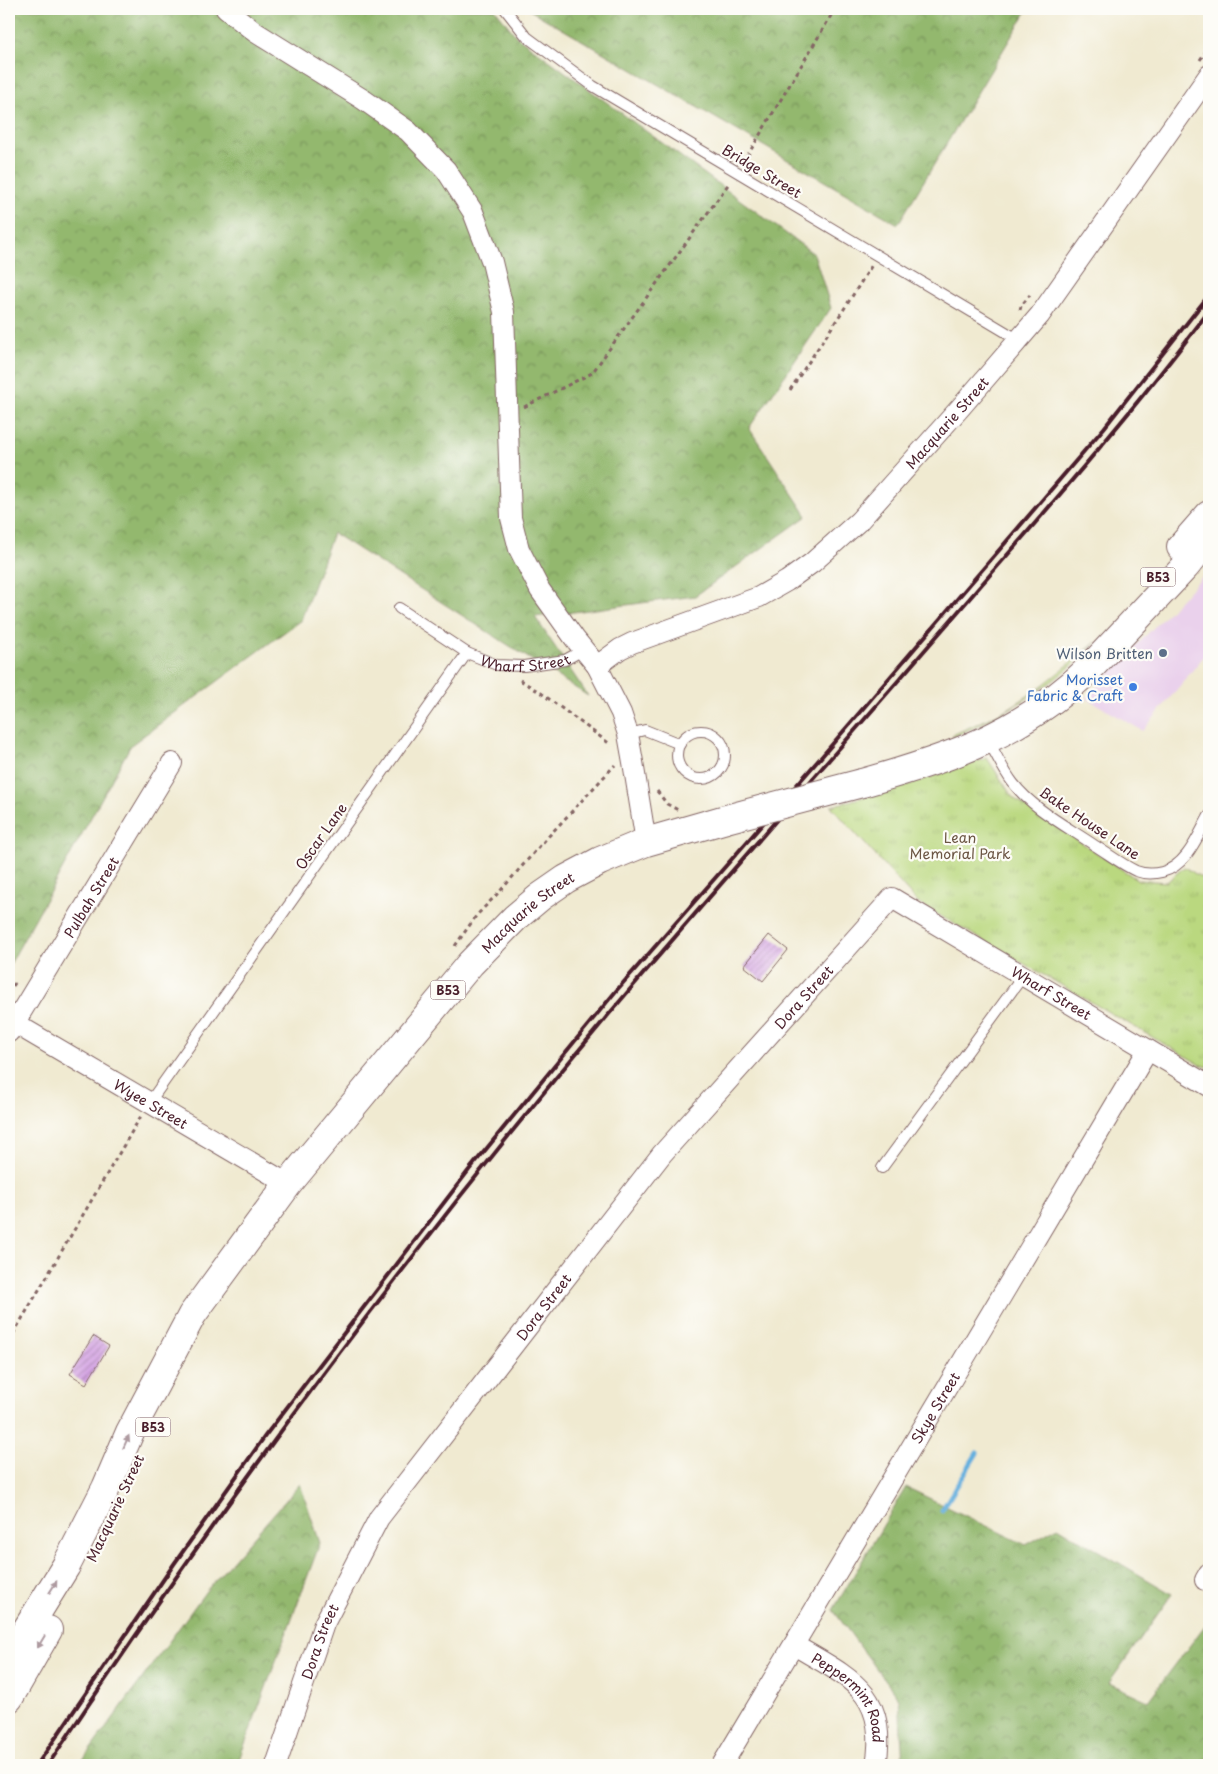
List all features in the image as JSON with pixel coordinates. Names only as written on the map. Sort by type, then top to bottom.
[{"type":"main road","name":"B53","points":[[1112,643],[1175,554],[1209,515]]},
{"type":"main road","name":"B53","points":[[988,740],[1023,721],[1056,698],[1084,673],[1185,567],[1209,538]]},
{"type":"main road","name":"Macquarie Street","points":[[9,1658],[66,1566],[106,1488],[130,1432],[192,1315],[288,1184],[470,964],[509,923],[540,897],[566,879],[600,861],[646,842],[926,764],[988,740]]},
{"type":"main road","name":"Macquarie Street","points":[[9,1698],[90,1560],[195,1338],[288,1184]]},
{"type":"street","points":[[226,9],[255,32],[364,100],[408,131],[446,170],[473,212],[492,262],[504,312],[512,518],[518,549],[540,590],[583,650],[597,666],[616,702],[628,734],[646,842]]},
{"type":"street","name":"Macquarie Street","points":[[597,666],[620,649],[632,643],[758,597],[787,581],[812,563],[854,526],[879,501],[1012,336],[1075,266],[1204,69]]},
{"type":"street","name":"Pulbah Street","points":[[11,1028],[172,763]]},
{"type":"street","name":"Wharf Street","points":[[892,898],[1209,1086]]},
{"type":"street","name":"Dora Street","points":[[276,1765],[324,1624],[379,1518],[662,1154],[892,898]]},
{"type":"street","name":"Wyee Street","points":[[11,1028],[149,1103],[288,1184]]},
{"type":"street","name":"Skye Street","points":[[722,1765],[1148,1050]]},
{"type":"street","name":"Peppermint Road","points":[[794,1645],[845,1675],[864,1692],[874,1713],[879,1735],[876,1765]]},
{"type":"lane","name":"Bridge Street","points":[[505,9],[527,37],[594,86],[1012,336]]},
{"type":"lane","points":[[399,608],[468,653]]},
{"type":"lane","name":"Wharf Street","points":[[468,653],[497,664],[524,666],[565,660],[583,650]]},
{"type":"lane","name":"Oscar Lane","points":[[149,1103],[468,653]]},
{"type":"lane","points":[[628,734],[645,730],[680,744]]},
{"type":"lane","points":[[699,731],[708,732],[721,742],[724,749],[722,765],[717,772],[710,776],[696,778],[689,776],[677,758],[680,744],[692,733],[699,731]]},
{"type":"lane","name":"Bake House Lane","points":[[988,740],[1003,768],[1023,794],[1054,818],[1138,872],[1151,874],[1173,868],[1183,859],[1209,816]]},
{"type":"lane","points":[[882,1168],[1023,976]]},
{"type":"path","points":[[507,415],[592,373],[738,172],[835,9]]},
{"type":"path","points":[[1204,69],[1209,47]]},
{"type":"path","points":[[790,390],[878,256]]},
{"type":"path","points":[[1012,336],[1021,306],[1032,292]]},
{"type":"path","points":[[454,947],[476,916],[615,765]]},
{"type":"path","points":[[9,1341],[149,1103]]},
{"type":"shaded area","points":[[1209,570],[1209,650],[1143,731],[1086,698]]},
{"type":"green space","points":[[9,9],[495,9],[516,36],[814,254],[831,308],[749,428],[807,516],[695,596],[535,617],[588,696],[333,533],[301,620],[131,745],[9,966]]},
{"type":"green space","points":[[528,9],[1028,9],[898,224]]},
{"type":"green space","points":[[1096,642],[1064,672],[1030,697],[953,737],[952,735],[1020,701]]},
{"type":"green space","name":"Lean Memorial Park","points":[[987,758],[1013,798],[1138,880],[1167,882],[1184,867],[1209,882],[1209,1067],[1201,1065],[918,903],[831,806],[911,784]]},
{"type":"green space","points":[[300,1484],[320,1543],[237,1765],[79,1765],[206,1591]]},
{"type":"green space","points":[[906,1487],[1026,1545],[1058,1527],[1172,1594],[1109,1683],[1148,1701],[1209,1620],[1209,1765],[903,1765],[899,1699],[833,1610]]},
{"type":"building","points":[[769,935],[788,950],[763,981],[744,966]]},
{"type":"building","points":[[93,1336],[109,1346],[86,1384],[70,1374]]},
{"type":"waterway","points":[[942,1510],[977,1453]]},
{"type":"railway","points":[[37,1765],[174,1564],[265,1436],[469,1170],[616,991],[823,755],[1104,428],[1209,295]]},
{"type":"railway","points":[[48,1765],[115,1665],[254,1468],[473,1180],[626,994],[1098,449],[1155,381],[1209,311]]},
{"type":"place","name":"Wilson Britten","points":[[1163,653]]},
{"type":"place","name":"Morisset Fabric & Craft","points":[[1133,687]]}]
